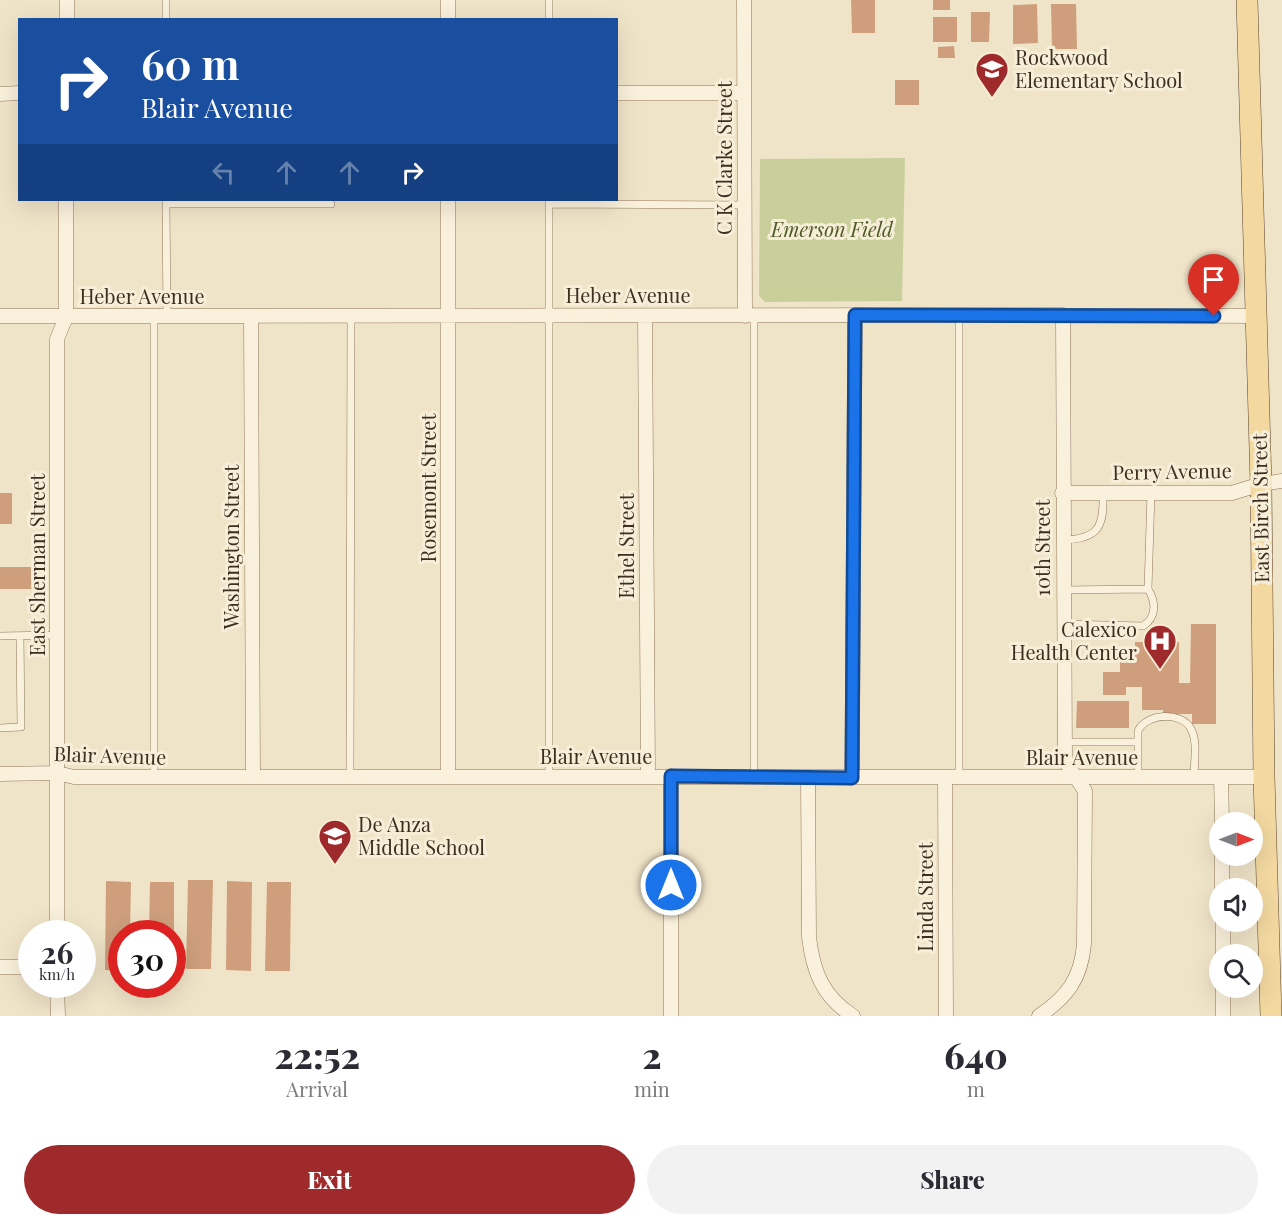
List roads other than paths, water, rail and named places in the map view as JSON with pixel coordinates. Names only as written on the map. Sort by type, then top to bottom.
[{"type":"main road","name":"East Birch Street","points":[[1247,0],[1261,484],[1264,777],[1271,1016]]},
{"type":"street","points":[[67,0],[67,18]]},
{"type":"street","points":[[448,0],[448,18]]},
{"type":"street","name":"C K Clarke Street","points":[[744,0],[744,205],[749,316]]},
{"type":"street","points":[[0,94],[18,93]]},
{"type":"street","points":[[618,93],[744,93]]},
{"type":"street","name":"East Sherman Street","points":[[57,920],[57,339],[66,317],[66,201]]},
{"type":"street","name":"Rosemont Street","points":[[448,201],[448,777]]},
{"type":"street","points":[[852,778],[855,315]]},
{"type":"street","name":"10th Street","points":[[1039,1016],[1069,991],[1083,958],[1085,791],[1065,761],[1063,315]]},
{"type":"street","name":"Heber Avenue","points":[[0,316],[1257,316]]},
{"type":"street","name":"Washington Street","points":[[251,316],[253,777]]},
{"type":"street","name":"Ethel Street","points":[[645,316],[648,776]]},
{"type":"street","name":"Perry Avenue","points":[[1062,493],[1233,493],[1261,484],[1282,481]]},
{"type":"street","name":"Blair Avenue","points":[[0,774],[57,773],[74,777],[1264,777]]},
{"type":"street","points":[[670,1016],[671,776]]},
{"type":"street","points":[[808,777],[809,937],[812,962],[821,984],[834,1000],[854,1016]]},
{"type":"street","points":[[1221,777],[1221,812]]},
{"type":"street","name":"Linda Street","points":[[946,1016],[952,778]]},
{"type":"street","points":[[0,967],[18,967]]},
{"type":"street","points":[[57,998],[58,1016]]},
{"type":"street","points":[[1223,998],[1223,1016]]},
{"type":"lane","points":[[166,0],[166,18]]},
{"type":"lane","points":[[549,0],[549,18]]},
{"type":"lane","points":[[154,777],[160,316],[166,202],[331,204]]},
{"type":"lane","points":[[549,776],[549,202],[744,205]]},
{"type":"lane","points":[[350,777],[351,315]]},
{"type":"lane","points":[[952,778],[959,315]]},
{"type":"lane","points":[[749,316],[754,777]]},
{"type":"lane","points":[[1063,540],[1089,537],[1097,529],[1102,521],[1103,493]]},
{"type":"lane","points":[[1064,624],[1143,626],[1150,622],[1154,610],[1152,596],[1148,589],[1151,493]]},
{"type":"lane","points":[[1063,590],[1148,589]]},
{"type":"lane","points":[[0,636],[57,635]]},
{"type":"lane","points":[[0,728],[21,727],[20,636]]},
{"type":"lane","points":[[1138,777],[1138,731],[1141,724],[1147,720],[1160,717],[1183,719],[1191,727],[1194,737],[1194,777]]},
{"type":"lane","points":[[1065,742],[1138,742]]},
{"type":"place","name":"Rockwood Elementary School","points":[[992,98]]},
{"type":"place","name":"Calexico Health Center","points":[[1160,670]]},
{"type":"place","name":"De Anza Middle School","points":[[335,865]]},
{"type":"park label","name":"Emerson Field","points":[[832,230]]}]
